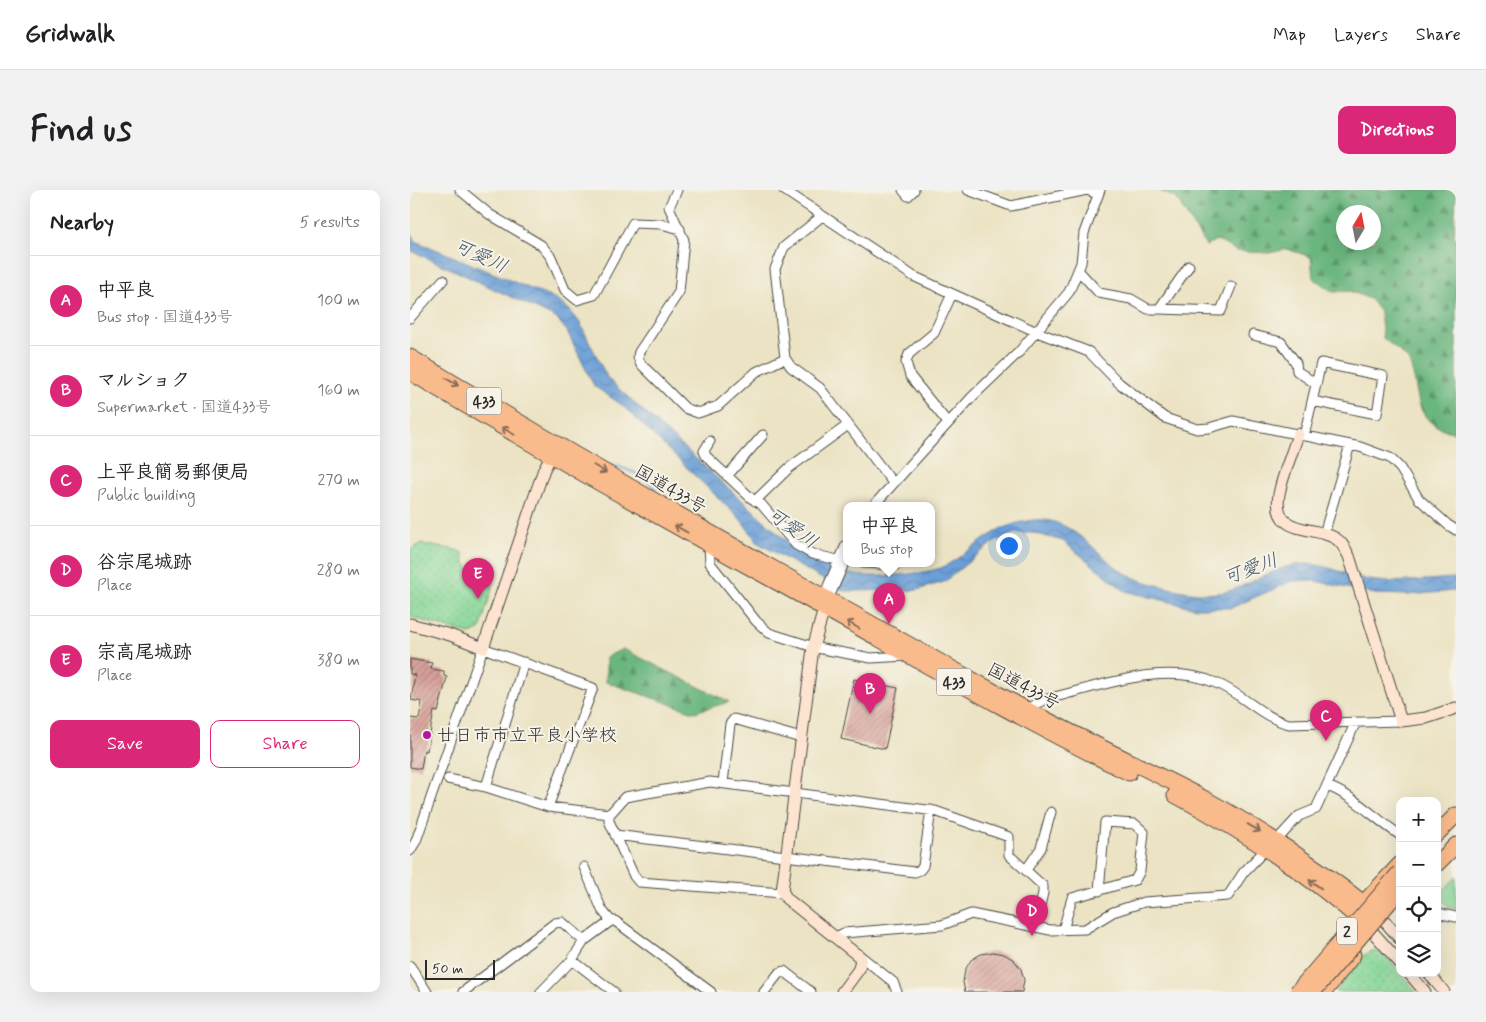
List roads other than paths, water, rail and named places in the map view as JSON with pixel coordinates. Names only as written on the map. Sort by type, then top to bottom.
[{"type":"highway","name":"国道433号","points":[[410,357],[554,450],[708,545],[828,596],[906,656],[1024,714],[1271,845],[1358,908],[1383,919]]},
{"type":"highway","name":"国道433号","points":[[410,372],[828,596],[1024,714]]},
{"type":"highway","points":[[1441,822],[1456,808]]},
{"type":"highway","points":[[1441,830],[1456,815]]},
{"type":"highway","points":[[1441,846],[1456,832]]},
{"type":"highway","points":[[1441,860],[1456,845]]},
{"type":"highway","name":"2","points":[[1291,992],[1358,908],[1396,868]]},
{"type":"highway","name":"2","points":[[1297,992],[1396,877]]},
{"type":"highway","name":"2","points":[[1313,992],[1396,895]]},
{"type":"highway","name":"2","points":[[1324,992],[1372,931],[1396,906]]},
{"type":"highway","name":"国道433号","points":[[1358,908],[1372,931]]},
{"type":"street","points":[[460,190],[489,214],[540,245],[551,257],[565,290],[577,300],[594,295],[633,223],[659,224],[680,229]]},
{"type":"street","points":[[677,190],[670,208],[684,243],[679,292],[639,352],[640,363],[686,408],[698,413],[718,406],[756,372],[785,358]]},
{"type":"street","points":[[784,190],[913,276],[1037,332],[1089,352],[1119,383],[1165,418],[1197,429],[1209,428],[1233,421],[1350,445],[1390,458],[1400,468],[1419,499],[1456,530]]},
{"type":"street","points":[[903,190],[908,196],[914,190]]},
{"type":"street","points":[[877,502],[948,423],[1037,332],[1069,292],[1078,270],[1084,233],[1099,192],[1087,190],[1011,206],[968,190]]},
{"type":"street","points":[[822,216],[784,247],[775,270],[785,358],[791,367],[820,388],[893,483]]},
{"type":"street","points":[[1159,308],[1189,266]]},
{"type":"street","points":[[1078,270],[1099,293],[1131,299],[1148,309],[1221,311],[1231,286]]},
{"type":"street","points":[[410,318],[443,280]]},
{"type":"street","points":[[948,423],[910,376],[906,362],[909,354],[934,333],[952,294]]},
{"type":"street","points":[[1253,335],[1281,342],[1296,363],[1297,371],[1316,384]]},
{"type":"street","points":[[1312,401],[1376,414],[1383,376],[1321,363],[1312,401],[1279,494],[1279,508],[1284,519],[1294,527],[1333,537],[1340,542],[1349,556],[1401,721]]},
{"type":"street","points":[[755,501],[790,468],[848,425]]},
{"type":"street","points":[[727,476],[763,435]]},
{"type":"street","points":[[710,441],[704,454],[755,501],[761,504],[796,545],[812,554],[843,562],[828,596],[813,647],[786,856],[783,893]]},
{"type":"street","points":[[1324,534],[1350,445]]},
{"type":"street","points":[[410,851],[416,841],[445,762],[544,469],[554,450]]},
{"type":"street","points":[[708,545],[709,562],[762,627],[777,637],[813,647],[877,659],[906,656]]},
{"type":"street","points":[[410,624],[450,635],[593,688],[548,807]]},
{"type":"street","points":[[486,787],[524,662]]},
{"type":"street","points":[[1024,714],[1042,701],[1130,677],[1182,676],[1206,679],[1218,683],[1280,722],[1298,724],[1354,724],[1401,721],[1426,718],[1456,708]]},
{"type":"street","points":[[723,783],[730,724],[734,719],[801,738]]},
{"type":"street","points":[[835,937],[844,933],[942,925],[971,914],[1035,927],[1063,930],[1088,929],[1113,912],[1144,902],[1228,896],[1243,874],[1299,816],[1316,809],[1354,724]]},
{"type":"street","points":[[448,779],[486,787],[548,807],[610,814]]},
{"type":"street","points":[[896,992],[893,982],[783,893],[639,882],[634,876],[609,821],[610,814],[621,800],[628,796],[707,782],[931,810],[1007,836],[1011,840],[1008,853],[1044,889],[1035,927]]},
{"type":"street","points":[[1327,786],[1349,795],[1396,832]]},
{"type":"street","points":[[615,835],[923,873],[931,810]]},
{"type":"street","points":[[1026,870],[1041,848],[1051,812]]},
{"type":"street","points":[[1063,930],[1072,898],[1099,892],[1134,880],[1140,871],[1144,832],[1135,824],[1105,822],[1099,892]]},
{"type":"street","points":[[584,867],[602,910],[611,921],[619,922],[711,992]]},
{"type":"street","points":[[1441,914],[1456,917]]},
{"type":"street","points":[[1383,919],[1396,934]]},
{"type":"street","points":[[541,992],[572,960],[584,941],[611,921]]},
{"type":"street","points":[[463,992],[555,923],[562,922],[584,941]]},
{"type":"street","points":[[1372,931],[1396,958]]},
{"type":"street","points":[[842,992],[861,964],[858,954]]},
{"type":"street","points":[[572,960],[614,992]]},
{"type":"street","points":[[411,970],[427,992]]},
{"type":"street","points":[[764,992],[780,973],[784,971],[811,992]]},
{"type":"street","points":[[1412,977],[1425,992]]},
{"type":"street","points":[[1431,977],[1444,992]]},
{"type":"water","points":[[410,233],[416,241],[555,299],[570,310],[580,323],[608,379],[799,552],[838,570],[852,574],[885,576],[937,569],[945,566],[986,538],[1008,526],[1034,520],[1049,521],[1063,526],[1076,534],[1126,574],[1140,580],[1174,589],[1198,593],[1222,592],[1241,587],[1285,567],[1312,564],[1377,581],[1456,578],[1456,591],[1407,595],[1375,594],[1310,580],[1292,581],[1231,608],[1195,608],[1125,591],[1063,541],[1033,533],[1014,533],[992,543],[944,582],[917,590],[844,591],[758,543],[741,520],[622,405],[594,386],[567,331],[556,318],[410,250]]},
{"type":"waterway","points":[[610,463],[640,475],[656,489]]},
{"type":"place","name":"宗高尾城跡","points":[[478,599]]},
{"type":"place","name":"中平良","points":[[889,624]]},
{"type":"place","name":"マルショク","points":[[870,714]]},
{"type":"place","name":"廿日市市立平良小学校","points":[[427,735]]},
{"type":"place","name":"上平良簡易郵便局","points":[[1326,741]]},
{"type":"place","name":"谷宗尾城跡","points":[[1032,936]]},
{"type":"water label","name":"可愛川","points":[[481,255]]},
{"type":"water label","name":"可愛川","points":[[793,527]]},
{"type":"water label","name":"可愛川","points":[[1250,568]]}]
